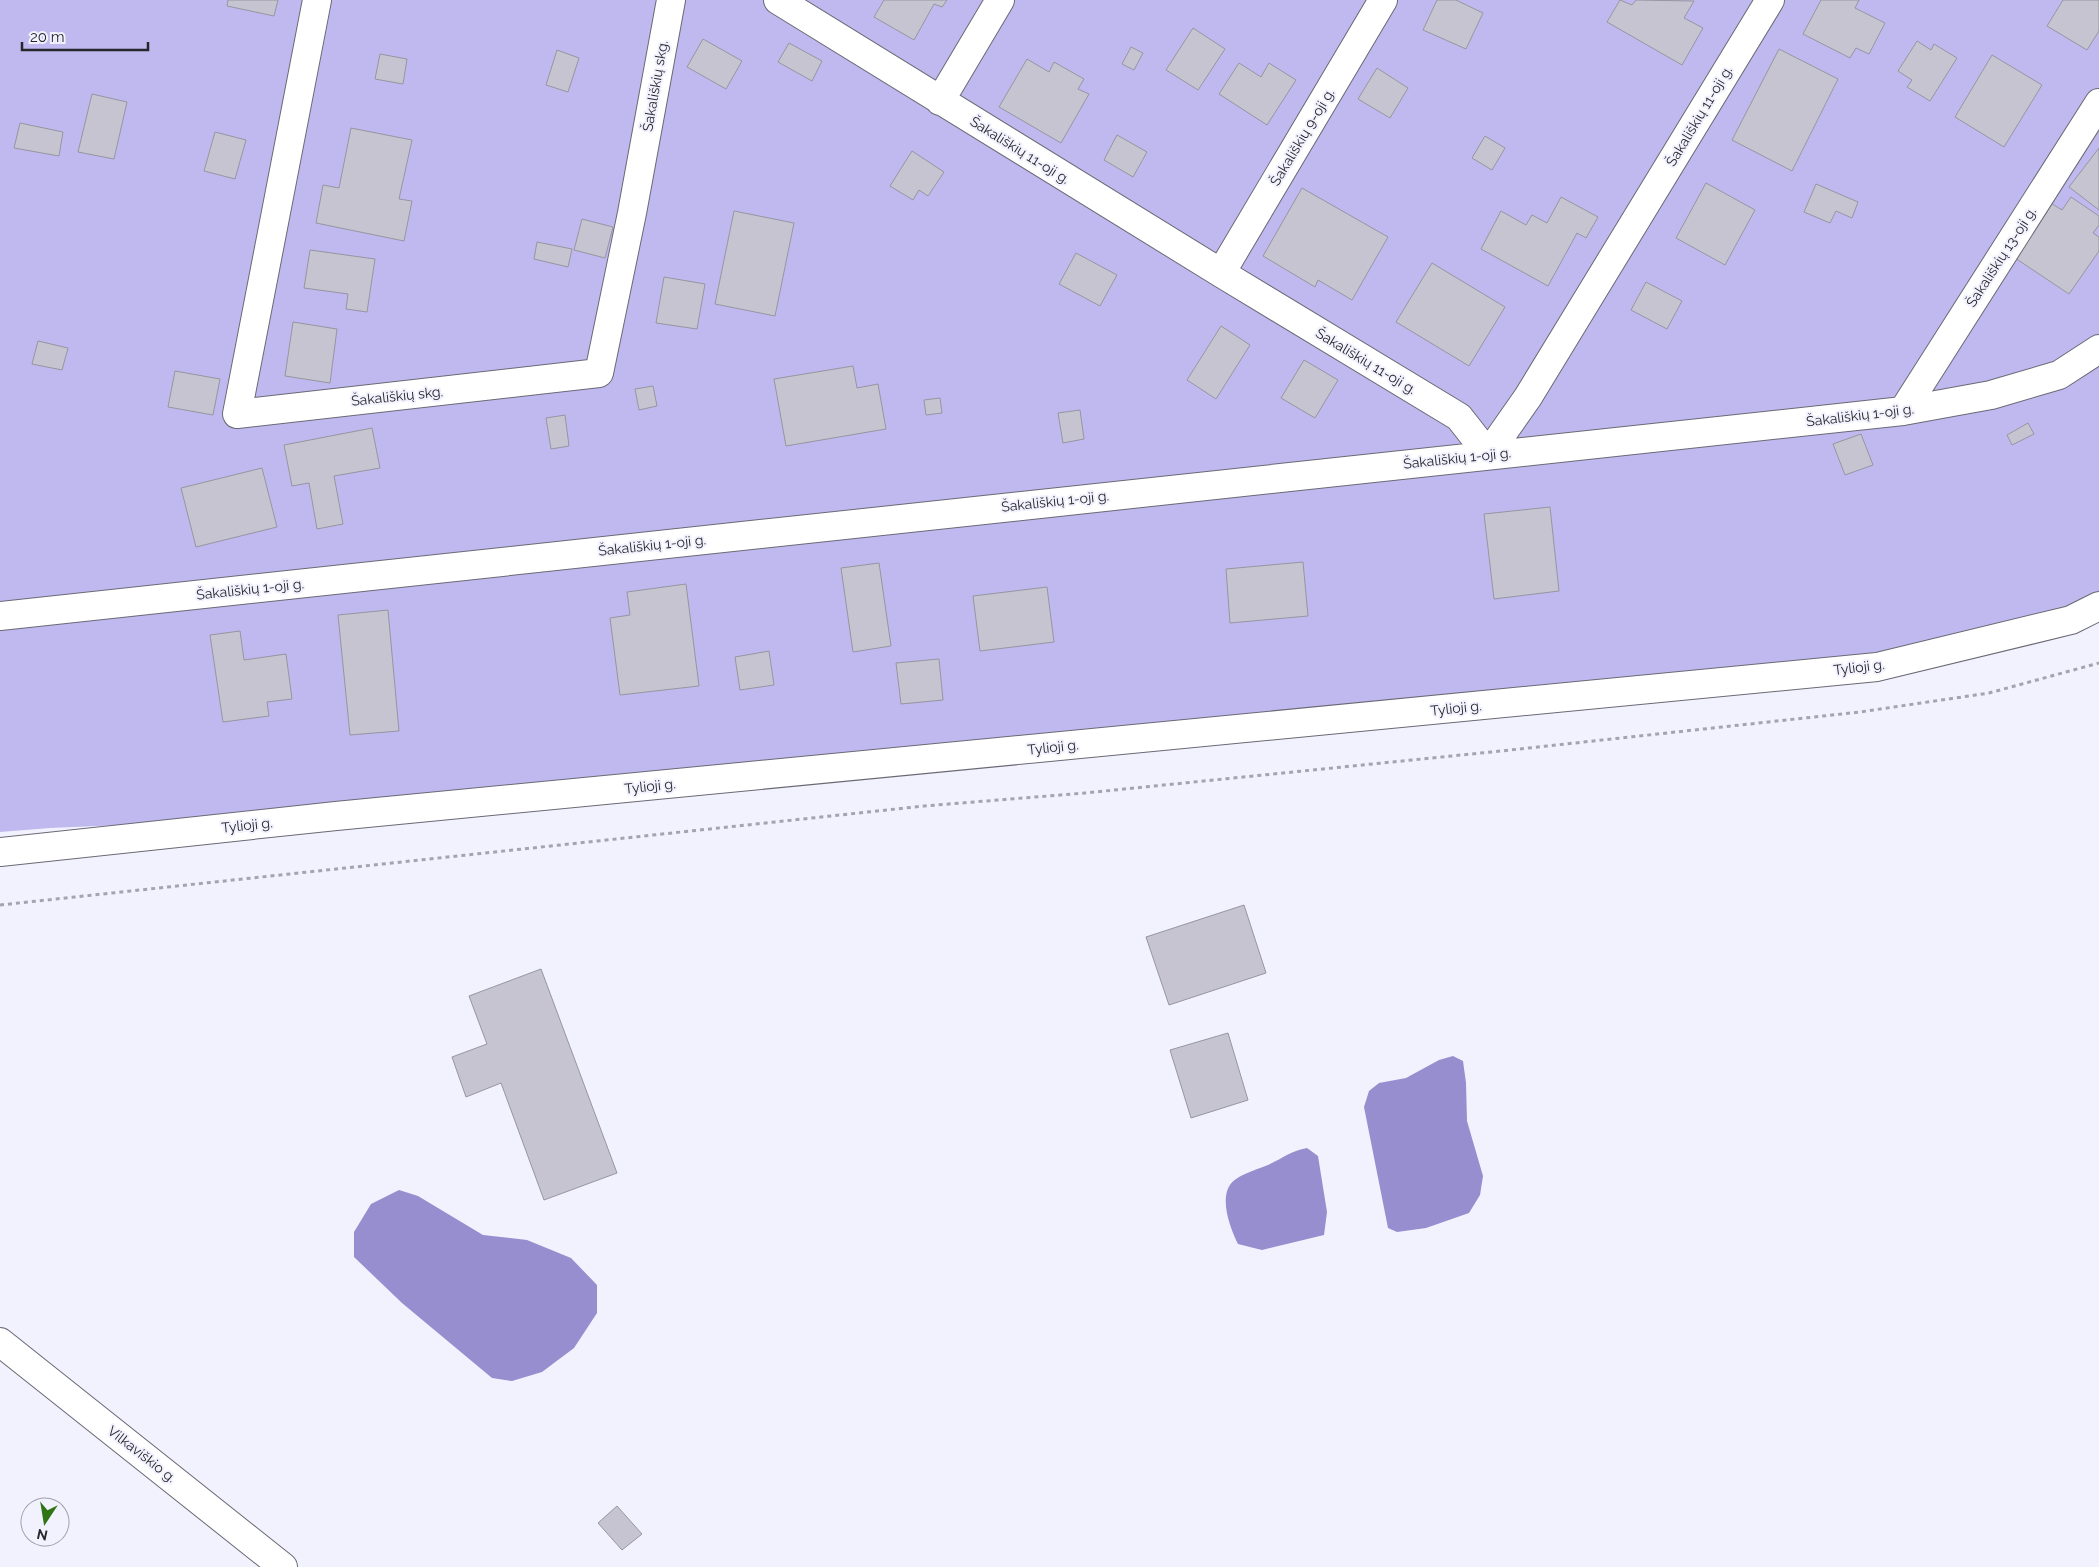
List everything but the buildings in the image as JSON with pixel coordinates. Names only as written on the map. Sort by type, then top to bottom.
[{"type":"main road","name":"Šakališkių skg.","points":[[317,0],[237,414],[599,373],[632,213],[671,0]]},
{"type":"main road","name":"Šakališkių 11-oji g.","points":[[778,0],[940,101],[1459,417],[1488,454],[1528,397],[1770,0]]},
{"type":"main road","points":[[940,101],[1000,0]]},
{"type":"main road","name":"Šakališkių 9-oji g.","points":[[1221,273],[1383,0]]},
{"type":"main road","name":"Šakališkių 13-oji g.","points":[[1903,411],[2099,103]]},
{"type":"main road","name":"Šakališkių 1-oji g.","points":[[0,616],[1488,454],[1903,411],[1991,396],[2060,375],[2099,349]]},
{"type":"main road","name":"Tylioji g.","points":[[0,852],[356,814],[1877,667],[2071,620],[2099,606]]},
{"type":"main road","name":"Vilkaviškio g.","points":[[0,1342],[283,1567]]},
{"type":"path","points":[[0,905],[924,806],[1500,751],[1860,712],[1989,693],[2099,663]]},
{"type":"shaded area","points":[[0,0],[2099,0],[2099,606],[1877,667],[336,816],[50,828],[0,832]]},
{"type":"shaded area","points":[[1453,1056],[1463,1061],[1466,1083],[1467,1121],[1483,1176],[1480,1195],[1469,1213],[1426,1228],[1397,1232],[1388,1228],[1364,1107],[1369,1091],[1379,1083],[1406,1078],[1439,1060]]},
{"type":"shaded area","points":[[1307,1148],[1318,1156],[1327,1212],[1324,1235],[1262,1250],[1238,1244],[1226,1210],[1227,1192],[1230,1185],[1243,1175]]},
{"type":"shaded area","points":[[399,1190],[418,1196],[483,1235],[527,1240],[571,1258],[597,1285],[597,1313],[574,1348],[542,1372],[512,1381],[492,1378],[402,1303],[354,1257],[354,1232],[371,1204]]}]
